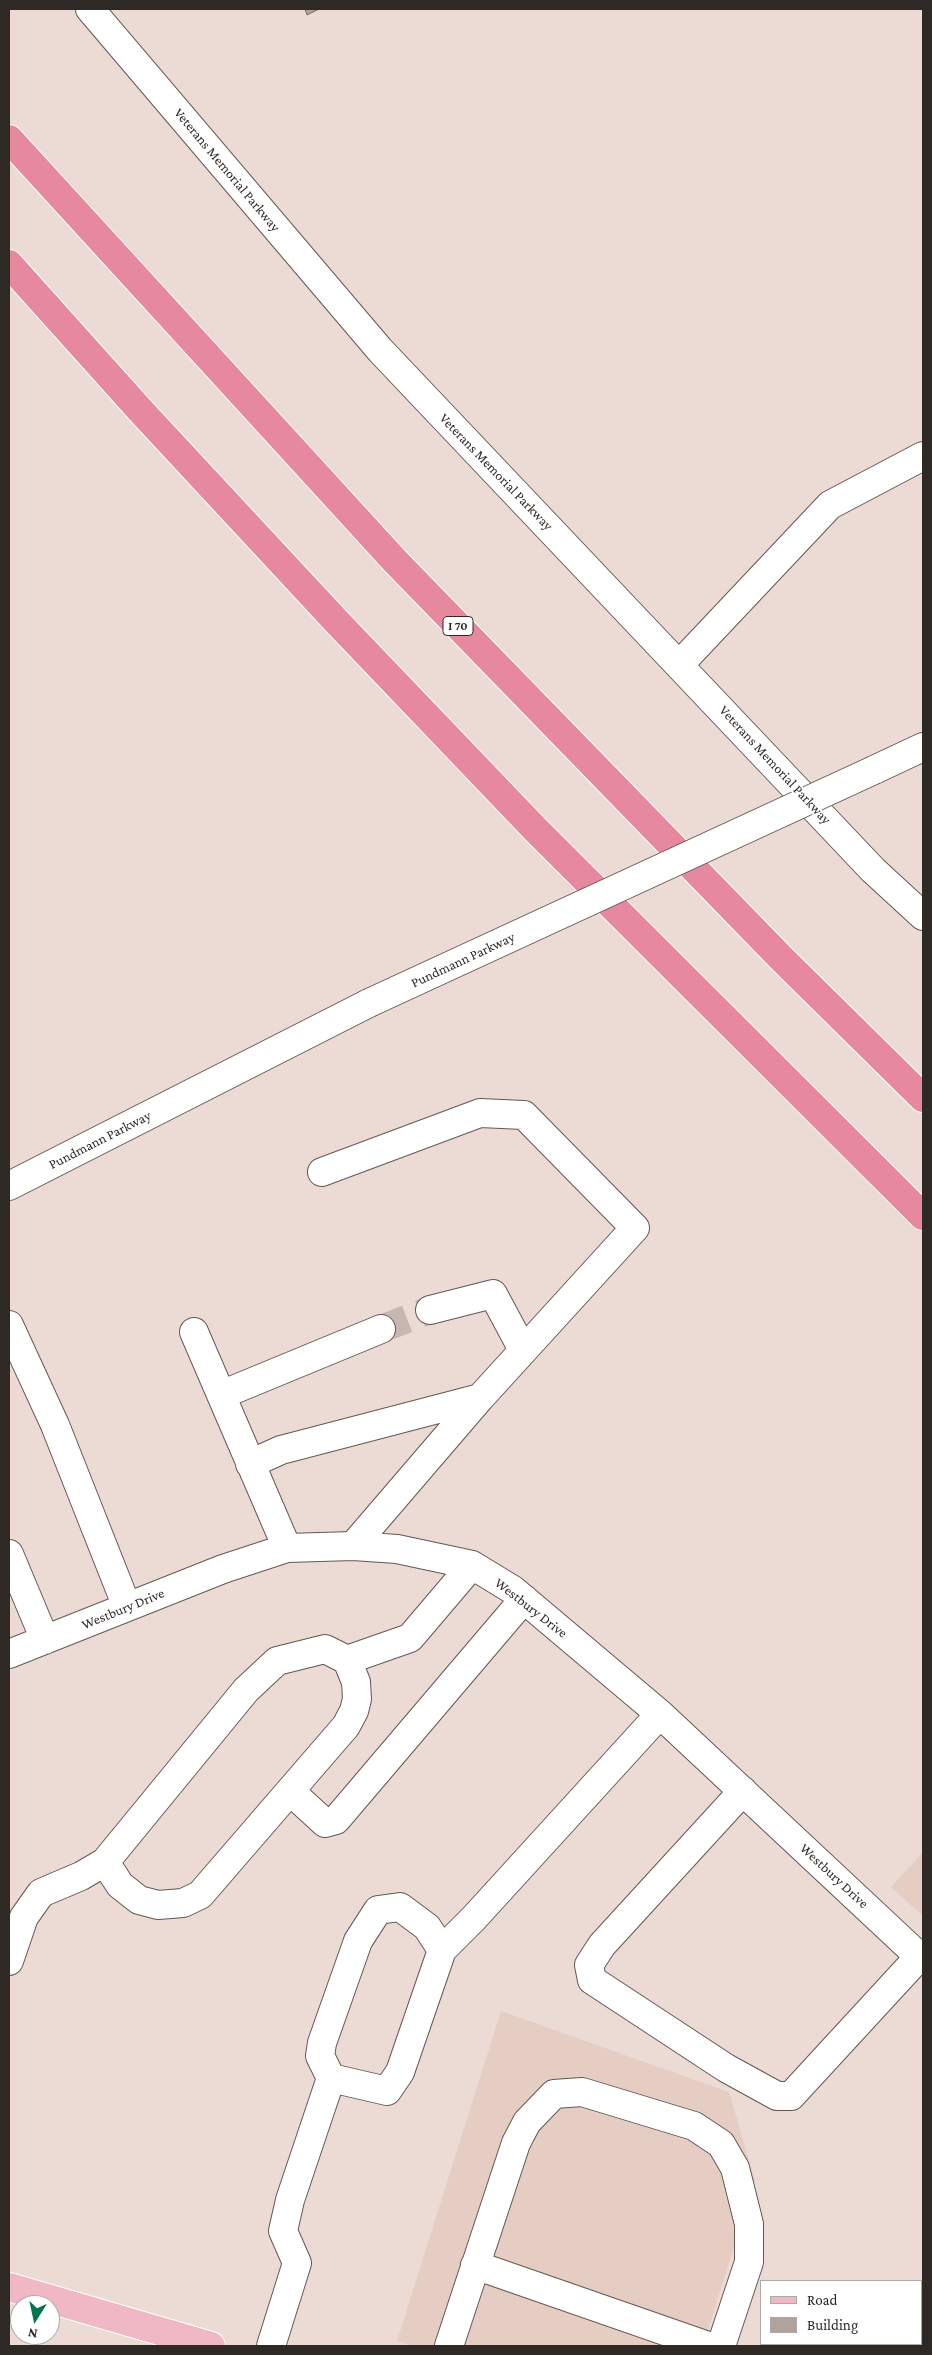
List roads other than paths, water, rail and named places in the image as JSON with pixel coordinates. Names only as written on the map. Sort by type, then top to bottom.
[{"type":"highway","name":"I 70","points":[[9,139],[394,561],[781,958],[923,1098]]},
{"type":"highway","points":[[9,264],[316,600],[521,815],[923,1216]]},
{"type":"main road","points":[[9,2287],[212,2346]]},
{"type":"street","name":"Veterans Memorial Parkway","points":[[90,9],[380,350],[680,664],[873,870],[923,916]]},
{"type":"street","points":[[680,664],[830,505],[923,456]]},
{"type":"street","name":"Pundmann Parkway","points":[[9,1186],[369,1003],[923,746]]},
{"type":"street","points":[[322,1172],[480,1113],[524,1114],[635,1228],[522,1350],[353,1546]]},
{"type":"street","points":[[430,1310],[493,1294],[522,1350]]},
{"type":"street","points":[[9,1325],[55,1425],[127,1607]]},
{"type":"street","points":[[221,1395],[381,1329]]},
{"type":"street","points":[[194,1332],[287,1548]]},
{"type":"street","points":[[250,1464],[281,1450],[480,1398]]},
{"type":"street","name":"Westbury Drive","points":[[9,1654],[223,1569],[287,1548],[353,1546],[397,1550],[472,1565],[524,1599],[660,1714],[921,1959]]},
{"type":"street","points":[[11,1565],[45,1640]]},
{"type":"street","points":[[347,1660],[410,1638],[472,1565]]},
{"type":"street","points":[[290,1791],[325,1823],[336,1820],[524,1599]]},
{"type":"street","points":[[9,1961],[24,1917],[41,1893],[82,1876],[105,1862],[246,1690],[277,1661],[325,1649],[347,1660],[356,1682],[358,1699],[346,1726],[200,1896],[183,1903],[158,1905],[138,1900],[120,1885],[105,1862]]},
{"type":"street","points":[[331,2078],[387,2091],[400,2072],[442,1950],[474,1918],[660,1714]]},
{"type":"street","points":[[743,1792],[602,1945],[589,1965],[592,1980],[726,2068],[777,2096],[791,2096],[921,1959]]},
{"type":"street","points":[[271,2346],[297,2263],[283,2231],[290,2200],[331,2078],[320,2056],[322,2043],[358,1941],[378,1910],[400,1907],[427,1927],[442,1950]]},
{"type":"street","points":[[450,2346],[516,2143],[527,2122],[554,2094],[582,2092],[694,2126],[721,2144],[735,2168],[749,2224],[749,2262],[721,2346]]},
{"type":"street","points":[[475,2265],[708,2346]]},
{"type":"tunnel","points":[[381,1329],[430,1310]]}]
